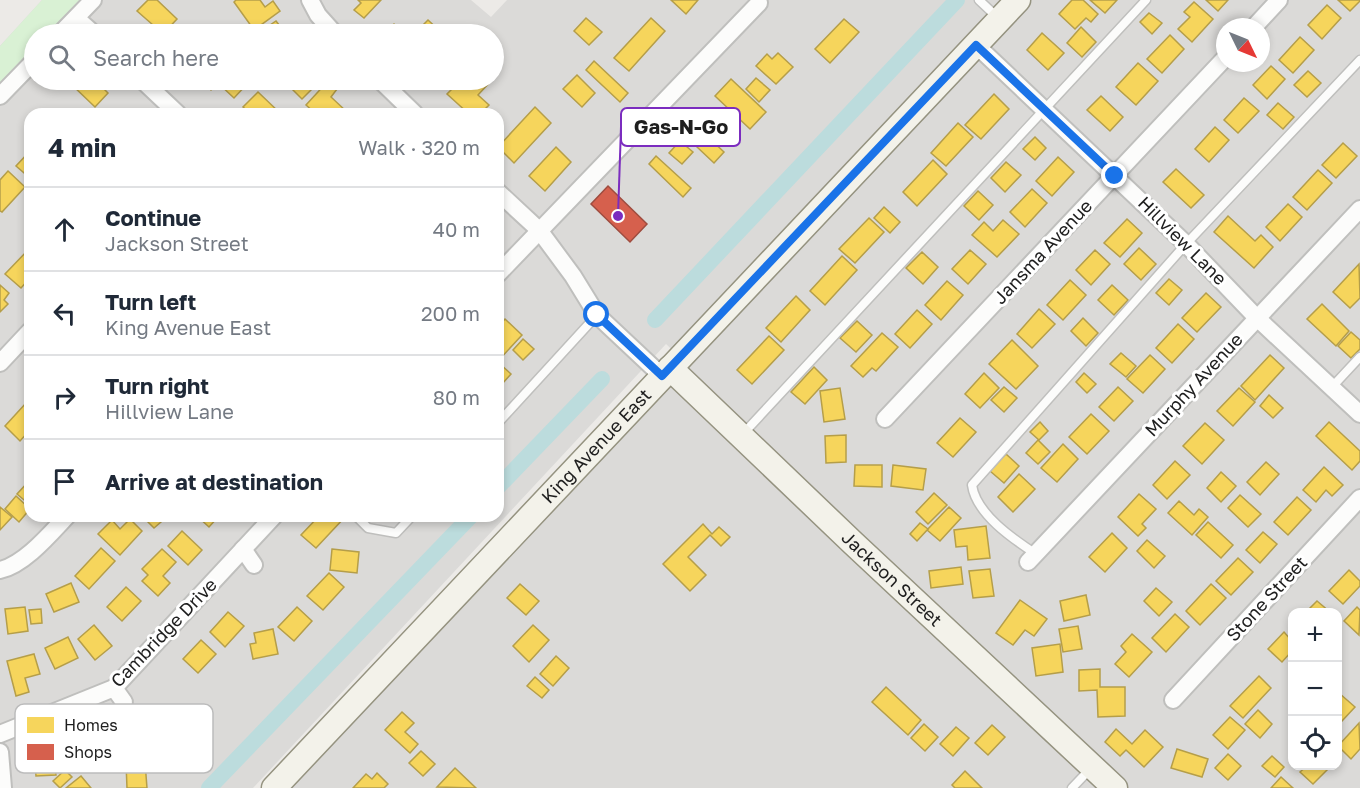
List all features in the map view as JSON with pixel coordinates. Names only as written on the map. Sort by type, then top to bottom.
[{"type":"main road","name":"King Avenue East","points":[[274,788],[1018,0]]},
{"type":"main road","name":"Jackson Street","points":[[666,372],[742,436],[1115,788]]},
{"type":"street","points":[[70,24],[93,0]]},
{"type":"street","points":[[310,0],[326,24]]},
{"type":"street","points":[[1262,18],[1279,0]]},
{"type":"street","points":[[504,268],[759,3]]},
{"type":"street","points":[[76,18],[83,24]]},
{"type":"street","name":"Hillview Lane","points":[[976,45],[1186,244],[1257,318],[1360,414]]},
{"type":"street","name":"Jansma Avenue","points":[[885,419],[1216,68]]},
{"type":"street","points":[[0,96],[24,71]]},
{"type":"street","points":[[153,90],[172,108]]},
{"type":"street","points":[[390,90],[409,108]]},
{"type":"street","name":"Jackson Street","points":[[504,198],[539,230],[573,276],[597,315],[666,372]]},
{"type":"street","name":"Murphy Avenue","points":[[1032,558],[1360,209]]},
{"type":"street","points":[[0,363],[24,337]]},
{"type":"street","name":"Stone Street","points":[[1173,700],[1360,498]]},
{"type":"street","points":[[0,570],[9,568],[37,547],[61,522]]},
{"type":"street","name":"Cambridge Drive","points":[[74,704],[114,688],[268,522]]},
{"type":"street","points":[[243,549],[254,565]]},
{"type":"street","points":[[114,688],[124,702]]},
{"type":"street","name":"Cambridge Drive","points":[[0,734],[15,728]]},
{"type":"street","points":[[0,752],[3,788]]},
{"type":"lane","points":[[979,0],[1000,20]]},
{"type":"lane","points":[[742,436],[1146,0]]},
{"type":"lane","points":[[1032,558],[1008,536],[974,498],[972,486],[1186,244],[1360,60]]},
{"type":"lane","points":[[504,416],[597,315]]},
{"type":"lane","points":[[1332,387],[1360,357]]},
{"type":"lane","points":[[362,522],[368,528],[396,533],[406,522]]},
{"type":"lane","points":[[1072,788],[1092,767]]},
{"type":"shaded area","points":[[42,0],[471,0],[491,17],[507,0],[1360,0],[1360,788],[288,788],[687,364],[666,344],[504,518],[504,108],[24,108],[24,522],[500,522],[253,788],[0,788],[0,46]]},
{"type":"green space","points":[[42,0],[90,0],[66,24],[24,24],[24,67],[0,92],[0,46]]},
{"type":"building: Homes","points":[[148,0],[157,0],[177,19],[172,24],[152,24],[137,11]]},
{"type":"building: Homes","points":[[236,0],[260,0],[265,7],[273,1],[280,11],[262,24],[250,24],[234,2]]},
{"type":"building: Homes","points":[[358,0],[381,0],[364,18],[354,10],[361,3]]},
{"type":"building: Homes","points":[[671,0],[698,0],[686,14]]},
{"type":"building: Homes","points":[[1072,0],[1083,0],[1098,14],[1091,22],[1086,18],[1075,29],[1059,14]]},
{"type":"building: Homes","points":[[1090,0],[1117,0],[1105,13]]},
{"type":"building: Homes","points":[[1206,0],[1228,0],[1218,11]]},
{"type":"building: Homes","points":[[1338,0],[1360,0],[1360,1],[1350,11]]},
{"type":"building: Homes","points":[[1194,2],[1213,19],[1192,42],[1178,29],[1190,17],[1184,12]]},
{"type":"building: Homes","points":[[1327,5],[1341,18],[1322,39],[1308,25]]},
{"type":"building: Homes","points":[[1149,13],[1162,23],[1152,34],[1140,22]]},
{"type":"building: Homes","points":[[586,18],[602,32],[589,45],[574,31]]},
{"type":"building: Homes","points":[[651,18],[665,31],[629,71],[614,58]]},
{"type":"building: Homes","points":[[844,19],[859,32],[830,63],[815,49]]},
{"type":"building: Homes","points":[[1081,27],[1096,42],[1082,57],[1067,43]]},
{"type":"building: Homes","points":[[1042,33],[1064,53],[1048,70],[1027,50]]},
{"type":"building: Homes","points":[[1170,35],[1184,49],[1162,73],[1147,59]]},
{"type":"building: Homes","points":[[1300,37],[1314,50],[1293,73],[1279,60]]},
{"type":"building: Homes","points":[[778,53],[793,67],[776,84],[756,66],[767,54],[772,59]]},
{"type":"building: Homes","points":[[594,61],[628,93],[620,102],[586,70]]},
{"type":"building: Homes","points":[[1138,63],[1158,81],[1136,105],[1116,87]]},
{"type":"building: Homes","points":[[1270,67],[1285,79],[1267,99],[1253,85],[1265,72],[1270,72]]},
{"type":"building: Homes","points":[[1308,71],[1321,83],[1307,97],[1294,85]]},
{"type":"building: Homes","points":[[577,75],[595,93],[582,107],[563,89]]},
{"type":"building: Homes","points":[[756,78],[770,90],[759,102],[746,89]]},
{"type":"building: Homes","points":[[731,79],[766,112],[750,129],[715,96]]},
{"type":"building: Homes","points":[[77,90],[105,90],[108,93],[95,107]]},
{"type":"building: Homes","points":[[225,90],[241,90],[234,98]]},
{"type":"building: Homes","points":[[293,90],[311,90],[302,99]]},
{"type":"building: Homes","points":[[320,90],[336,90],[331,97],[343,108],[309,108],[306,105]]},
{"type":"building: Homes","points":[[451,90],[483,90],[478,95],[489,105],[486,108],[462,108],[447,94]]},
{"type":"building: Homes","points":[[258,92],[275,108],[244,108]]},
{"type":"building: Homes","points":[[994,94],[1009,109],[981,139],[965,125]]},
{"type":"building: Homes","points":[[1101,96],[1123,117],[1110,131],[1087,110]]},
{"type":"building: Homes","points":[[1244,98],[1259,111],[1238,133],[1224,120]]},
{"type":"building: Homes","points":[[1278,103],[1294,117],[1283,129],[1267,115]]},
{"type":"building: Homes","points":[[535,107],[551,123],[514,163],[504,153],[504,141]]},
{"type":"building: Homes","points":[[690,120],[724,152],[714,163],[680,131]]},
{"type":"building: Homes","points":[[958,123],[973,137],[946,166],[931,153]]},
{"type":"building: Homes","points":[[1215,127],[1229,140],[1209,162],[1195,149]]},
{"type":"building: Homes","points":[[1035,137],[1046,148],[1035,160],[1023,149]]},
{"type":"building: Homes","points":[[680,141],[693,152],[682,164],[669,153]]},
{"type":"building: Homes","points":[[1343,143],[1357,156],[1336,178],[1322,165]]},
{"type":"building: Homes","points":[[556,147],[571,162],[545,191],[529,176]]},
{"type":"building: Homes","points":[[656,156],[691,188],[683,197],[649,164]]},
{"type":"building: Homes","points":[[24,157],[24,173],[16,166]]},
{"type":"building: Homes","points":[[1058,157],[1074,172],[1052,196],[1036,181]]},
{"type":"building: Homes","points":[[933,160],[947,174],[917,206],[903,192]]},
{"type":"building: Homes","points":[[1006,162],[1021,175],[1005,192],[991,178]]},
{"type":"building: Homes","points":[[1176,169],[1204,195],[1191,208],[1163,182]]},
{"type":"building: Homes","points":[[1318,170],[1332,183],[1307,210],[1293,197]]},
{"type":"building: Homes","points":[[8,171],[24,186],[2,212],[0,211],[0,180]]},
{"type":"building: Homes","points":[[1032,189],[1047,203],[1025,227],[1010,212]]},
{"type":"building: Homes","points":[[978,191],[993,205],[979,220],[964,206]]},
{"type":"building: Homes","points":[[1288,204],[1302,217],[1280,241],[1266,227]]},
{"type":"building: Homes","points":[[884,207],[900,222],[890,233],[874,218]]},
{"type":"building: Homes","points":[[1228,216],[1255,241],[1261,235],[1273,247],[1254,268],[1214,232]]},
{"type":"building: Homes","points":[[869,218],[884,232],[855,263],[839,249]]},
{"type":"building: Homes","points":[[1127,219],[1142,233],[1120,257],[1104,243]]},
{"type":"building: Homes","points":[[1003,220],[1019,234],[997,257],[972,235],[984,222],[993,231]]},
{"type":"building: Homes","points":[[1139,248],[1156,264],[1141,280],[1124,264]]},
{"type":"building: Homes","points":[[970,250],[986,264],[968,284],[952,269]]},
{"type":"building: Homes","points":[[1095,250],[1110,264],[1091,285],[1076,270]]},
{"type":"building: Homes","points":[[922,252],[938,267],[923,284],[906,268]]},
{"type":"building: Homes","points":[[24,254],[24,285],[21,288],[5,274]]},
{"type":"building: Homes","points":[[842,256],[857,270],[825,305],[810,291]]},
{"type":"building: Homes","points":[[1359,264],[1360,298],[1350,308],[1333,292]]},
{"type":"building: Homes","points":[[1169,279],[1182,290],[1169,305],[1156,293]]},
{"type":"building: Homes","points":[[1070,280],[1086,295],[1063,320],[1047,305]]},
{"type":"building: Homes","points":[[947,281],[963,295],[941,320],[925,305]]},
{"type":"building: Homes","points":[[0,285],[9,293],[4,300],[8,304],[0,312]]},
{"type":"building: Homes","points":[[1112,285],[1128,300],[1114,315],[1098,300]]},
{"type":"building: Homes","points":[[1206,293],[1221,307],[1197,332],[1182,318]]},
{"type":"building: Homes","points":[[796,296],[810,310],[781,342],[766,328]]},
{"type":"building: Homes","points":[[1322,304],[1349,331],[1336,346],[1307,319]]},
{"type":"building: Homes","points":[[1039,309],[1055,324],[1032,348],[1017,334]]},
{"type":"building: Homes","points":[[917,310],[932,324],[910,348],[895,334]]},
{"type":"building: Homes","points":[[1083,318],[1098,333],[1086,346],[1071,331]]},
{"type":"building: Homes","points":[[504,320],[522,335],[504,354]]},
{"type":"building: Homes","points":[[857,321],[872,335],[856,352],[840,338]]},
{"type":"building: Homes","points":[[1178,324],[1194,339],[1172,363],[1156,348]]},
{"type":"building: Homes","points":[[1351,332],[1360,340],[1360,349],[1351,358],[1338,346]]},
{"type":"building: Homes","points":[[882,333],[898,347],[876,371],[872,368],[863,377],[851,366]]},
{"type":"building: Homes","points":[[769,336],[784,350],[752,384],[737,370]]},
{"type":"building: Homes","points":[[523,339],[534,349],[523,360],[513,350]]},
{"type":"building: Homes","points":[[1012,340],[1038,366],[1016,389],[989,364]]},
{"type":"building: Homes","points":[[1121,353],[1136,366],[1126,377],[1110,364]]},
{"type":"building: Homes","points":[[1150,355],[1165,369],[1143,393],[1127,379]]},
{"type":"building: Homes","points":[[1270,355],[1284,368],[1255,400],[1241,386]]},
{"type":"building: Homes","points":[[814,367],[827,380],[805,404],[791,392]]},
{"type":"building: Homes","points":[[504,368],[511,374],[504,382]]},
{"type":"building: Homes","points":[[984,373],[999,388],[980,408],[965,394]]},
{"type":"building: Homes","points":[[1084,373],[1096,384],[1087,393],[1076,382]]},
{"type":"building: Homes","points":[[1004,387],[1017,398],[1004,412],[991,400]]},
{"type":"building: Homes","points":[[1118,387],[1133,401],[1114,421],[1099,407]]},
{"type":"building: Homes","points":[[840,388],[845,419],[824,422],[820,391]]},
{"type":"building: Homes","points":[[1239,388],[1255,402],[1233,426],[1217,411]]},
{"type":"building: Homes","points":[[1269,395],[1283,408],[1273,418],[1260,406]]},
{"type":"building: Homes","points":[[24,405],[24,437],[20,441],[5,426]]},
{"type":"building: Homes","points":[[1091,414],[1109,431],[1087,454],[1069,437]]},
{"type":"building: Homes","points":[[960,418],[976,432],[953,457],[937,443]]},
{"type":"building: Homes","points":[[1040,422],[1048,431],[1039,440],[1030,432]]},
{"type":"building: Homes","points":[[1329,422],[1360,451],[1360,461],[1352,470],[1316,436]]},
{"type":"building: Homes","points":[[1205,423],[1224,440],[1202,464],[1183,446]]},
{"type":"building: Homes","points":[[846,435],[846,462],[826,463],[825,436]]},
{"type":"building: Homes","points":[[1038,440],[1050,452],[1038,464],[1026,453]]},
{"type":"building: Homes","points":[[1063,444],[1078,459],[1057,482],[1041,468]]},
{"type":"building: Homes","points":[[1006,454],[1019,466],[1004,483],[990,471]]},
{"type":"building: Homes","points":[[1175,461],[1190,475],[1167,499],[1153,485]]},
{"type":"building: Homes","points":[[1266,462],[1279,474],[1260,495],[1247,482]]},
{"type":"building: Homes","points":[[855,465],[882,465],[882,487],[854,486]]},
{"type":"building: Homes","points":[[893,465],[926,469],[923,490],[891,486]]},
{"type":"building: Homes","points":[[1324,467],[1343,485],[1332,496],[1326,490],[1316,502],[1303,490]]},
{"type":"building: Homes","points":[[1221,472],[1236,486],[1221,502],[1207,488]]},
{"type":"building: Homes","points":[[1019,474],[1035,489],[1013,512],[998,497]]},
{"type":"building: Homes","points":[[24,486],[24,500],[17,494]]},
{"type":"building: Homes","points":[[934,493],[947,505],[928,524],[916,512]]},
{"type":"building: Homes","points":[[1139,494],[1156,509],[1142,524],[1146,528],[1138,536],[1118,517]]},
{"type":"building: Homes","points":[[1240,495],[1261,514],[1248,527],[1228,508]]},
{"type":"building: Homes","points":[[16,496],[24,503],[24,516],[19,522],[5,509]]},
{"type":"building: Homes","points":[[1297,497],[1311,510],[1288,535],[1274,522]]},
{"type":"building: Homes","points":[[1179,501],[1194,515],[1199,509],[1208,517],[1192,535],[1168,513]]},
{"type":"building: Homes","points":[[0,507],[12,517],[0,530]]},
{"type":"building: Homes","points":[[949,507],[961,518],[940,541],[927,530]]},
{"type":"building: Homes","points":[[110,522],[114,522],[120,529],[127,522],[133,522],[142,531],[120,555],[98,534]]},
{"type":"building: Homes","points":[[148,522],[161,522],[154,528]]},
{"type":"building: Homes","points":[[204,522],[214,522],[209,527]]},
{"type":"building: Homes","points":[[313,522],[340,522],[316,548],[301,535]]},
{"type":"building: Homes","points":[[1208,522],[1233,545],[1221,558],[1196,535]]},
{"type":"building: Homes","points":[[920,523],[928,529],[917,541],[910,534]]},
{"type":"building: Homes","points":[[703,524],[712,534],[719,527],[730,537],[721,546],[710,535],[688,557],[706,575],[690,591],[663,564]]},
{"type":"building: Homes","points":[[986,526],[990,558],[968,560],[967,546],[956,547],[954,530]]},
{"type":"building: Homes","points":[[182,531],[202,550],[188,565],[168,546]]},
{"type":"building: Homes","points":[[1263,532],[1277,544],[1260,563],[1246,550]]},
{"type":"building: Homes","points":[[1112,533],[1127,548],[1105,572],[1089,557]]},
{"type":"building: Homes","points":[[1147,540],[1165,556],[1154,568],[1137,551]]},
{"type":"building: Homes","points":[[101,548],[115,561],[89,589],[75,576]]},
{"type":"building: Homes","points":[[162,549],[176,562],[163,576],[170,583],[158,596],[142,581],[148,575],[142,569]]},
{"type":"building: Homes","points":[[332,549],[359,552],[357,573],[330,570]]},
{"type":"building: Homes","points":[[1238,558],[1253,572],[1231,595],[1216,581]]},
{"type":"building: Homes","points":[[961,567],[963,584],[931,588],[929,571]]},
{"type":"building: Homes","points":[[990,569],[994,596],[973,598],[969,571]]},
{"type":"building: Homes","points":[[1349,570],[1360,581],[1360,586],[1343,604],[1329,591]]},
{"type":"building: Homes","points":[[329,573],[344,587],[323,610],[307,596]]},
{"type":"building: Homes","points":[[71,583],[79,602],[54,612],[46,594]]},
{"type":"building: Homes","points":[[520,584],[539,601],[526,615],[507,598]]},
{"type":"building: Homes","points":[[1211,584],[1226,598],[1200,625],[1186,611]]},
{"type":"building: Homes","points":[[126,587],[141,601],[122,621],[107,607]]},
{"type":"building: Homes","points":[[1156,588],[1172,602],[1159,616],[1144,601]]},
{"type":"building: Homes","points":[[1086,595],[1090,615],[1064,621],[1060,601]]},
{"type":"building: Homes","points":[[1020,600],[1047,619],[1034,636],[1025,630],[1013,645],[996,633]]},
{"type":"building: Homes","points":[[1317,601],[1325,608],[1310,608]]},
{"type":"building: Homes","points":[[25,607],[28,631],[8,634],[5,609]]},
{"type":"building: Homes","points":[[297,607],[312,621],[294,641],[278,627]]},
{"type":"building: Homes","points":[[1357,607],[1360,610],[1359,635],[1344,621]]},
{"type":"building: Homes","points":[[41,609],[42,623],[31,624],[29,610]]},
{"type":"building: Homes","points":[[228,612],[244,626],[225,647],[210,632]]},
{"type":"building: Homes","points":[[1175,614],[1189,627],[1166,652],[1152,638]]},
{"type":"building: Homes","points":[[94,625],[112,646],[95,660],[78,639]]},
{"type":"building: Homes","points":[[533,625],[549,640],[529,662],[513,646]]},
{"type":"building: Homes","points":[[1078,626],[1082,649],[1063,652],[1059,629]]},
{"type":"building: Homes","points":[[273,629],[278,654],[253,659],[250,644],[256,643],[254,633]]},
{"type":"building: Homes","points":[[1284,632],[1288,636],[1288,655],[1282,662],[1268,649]]},
{"type":"building: Homes","points":[[1132,634],[1152,652],[1129,677],[1115,664],[1126,652],[1121,646]]},
{"type":"building: Homes","points":[[68,637],[78,658],[55,669],[45,648]]},
{"type":"building: Homes","points":[[201,640],[216,654],[198,673],[183,659]]},
{"type":"building: Homes","points":[[1060,644],[1063,672],[1036,676],[1032,648]]},
{"type":"building: Homes","points":[[34,654],[40,674],[25,678],[29,692],[16,696],[7,661]]},
{"type":"building: Homes","points":[[556,656],[569,668],[553,686],[540,674]]},
{"type":"building: Homes","points":[[1100,669],[1100,687],[1125,687],[1125,716],[1098,717],[1097,690],[1079,691],[1079,670]]},
{"type":"building: Homes","points":[[1259,676],[1271,688],[1243,718],[1230,706]]},
{"type":"building: Homes","points":[[535,677],[549,690],[542,698],[527,686]]},
{"type":"building: Homes","points":[[886,687],[921,720],[908,735],[872,702]]},
{"type":"building: Homes","points":[[1342,696],[1355,707],[1342,721]]},
{"type":"building: Homes","points":[[1258,710],[1272,724],[1260,738],[1245,724]]},
{"type":"building: Homes","points":[[402,712],[414,723],[405,732],[418,744],[410,753],[385,730]]},
{"type":"building: Homes","points":[[1230,717],[1245,730],[1228,749],[1213,735]]},
{"type":"building: Homes","points":[[1359,723],[1360,749],[1351,759],[1342,750],[1342,742]]},
{"type":"building: Homes","points":[[924,724],[938,737],[925,751],[911,738]]},
{"type":"building: Homes","points":[[992,725],[1005,737],[988,755],[975,743]]},
{"type":"building: Homes","points":[[956,727],[969,738],[953,756],[940,744]]},
{"type":"building: Homes","points":[[1116,729],[1132,744],[1145,730],[1163,747],[1144,767],[1126,750],[1120,756],[1105,742]]},
{"type":"building: Homes","points":[[1177,749],[1208,759],[1202,777],[1171,768]]},
{"type":"building: Homes","points":[[421,751],[435,764],[423,776],[409,763]]},
{"type":"building: Homes","points":[[1228,754],[1241,766],[1228,780],[1215,768]]},
{"type":"building: Homes","points":[[1272,756],[1284,767],[1275,777],[1262,766]]},
{"type":"building: Homes","points":[[455,768],[476,788],[437,787]]},
{"type":"building: Homes","points":[[1302,770],[1327,770],[1313,784],[1300,772]]},
{"type":"building: Homes","points":[[965,771],[982,788],[955,788],[952,785]]},
{"type":"building: Homes","points":[[36,773],[56,773],[56,775],[36,776]]},
{"type":"building: Homes","points":[[62,773],[68,773],[72,777],[60,788],[53,781]]},
{"type":"building: Homes","points":[[126,773],[146,773],[147,788],[127,788]]},
{"type":"building: Homes","points":[[377,773],[388,784],[384,788],[353,788],[366,774],[372,779]]},
{"type":"building: Homes","points":[[81,776],[91,788],[66,788]]},
{"type":"building: Homes","points":[[1281,777],[1293,788],[1271,788]]},
{"type":"building: Shops","points":[[608,186],[647,224],[630,242],[591,204]]},
{"type":"waterway","points":[[655,320],[957,0]]},
{"type":"waterway","points":[[504,481],[602,379]]},
{"type":"waterway","points":[[209,788],[465,522]]},
{"type":"place","name":"Gas-N-Go","points":[[618,216]]},
{"type":"route","points":[[597,315],[662,376],[976,45],[1115,176]]}]
